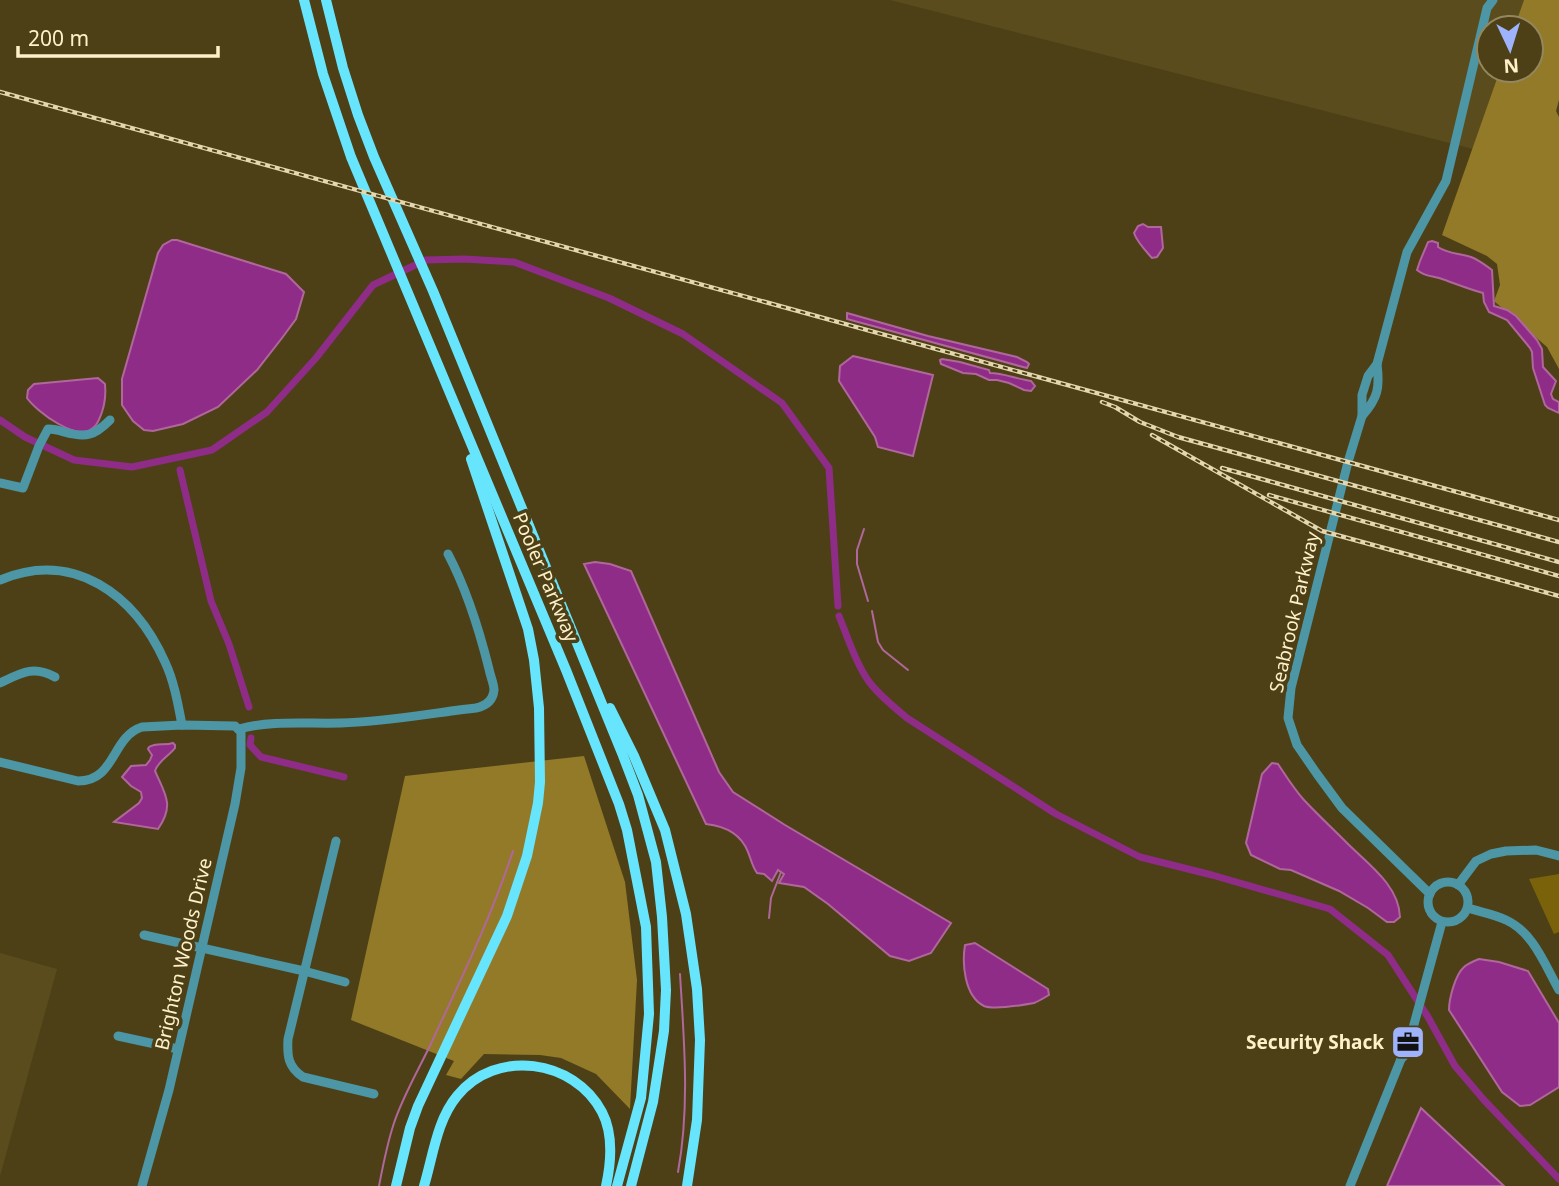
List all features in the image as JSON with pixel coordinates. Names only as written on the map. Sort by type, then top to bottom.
[{"type":"main road","name":"Pooler Parkway","points":[[304,0],[323,74],[351,158],[566,670],[619,804],[634,857],[646,927],[649,1014],[641,1098],[617,1186]]},
{"type":"main road","name":"Pooler Parkway","points":[[326,0],[343,68],[374,158],[433,291],[638,795],[656,862],[661,898],[666,990],[664,1031],[653,1102],[631,1186]]},
{"type":"main road","points":[[396,1186],[418,1106],[518,886],[534,831],[540,782],[540,708],[528,629],[459,416]]},
{"type":"main road","points":[[583,660],[625,738],[650,792],[665,830],[682,891],[697,989],[700,1040],[697,1120],[687,1186]]},
{"type":"main road","points":[[424,1186],[443,1121],[461,1092],[495,1070],[533,1065],[569,1078],[585,1090],[601,1110],[610,1145],[606,1186]]},
{"type":"street","name":"Seabrook Parkway","points":[[1430,894],[1342,808],[1297,745],[1288,718],[1291,688],[1362,416],[1362,395],[1368,376],[1377,364],[1407,253],[1446,181],[1487,8],[1493,0]]},
{"type":"street","name":"Seabrook Parkway","points":[[1362,416],[1374,402],[1378,392],[1377,364]]},
{"type":"street","points":[[0,483],[23,488],[48,429],[89,435],[110,420]]},
{"type":"street","points":[[0,762],[84,781],[93,779],[105,769],[127,735],[142,727],[234,726],[239,729],[256,724],[365,721],[484,706],[490,701],[494,690],[480,632],[448,554]]},
{"type":"street","points":[[0,580],[21,572],[51,569],[82,576],[116,596],[139,618],[165,662],[173,682],[182,725]]},
{"type":"street","points":[[0,683],[26,671],[35,670],[55,677]]},
{"type":"street","name":"Brighton Woods Drive","points":[[142,1186],[169,1090],[240,780],[242,755],[239,729]]},
{"type":"street","points":[[336,841],[288,1039],[289,1063],[295,1072],[303,1077],[374,1094]]},
{"type":"street","points":[[1458,885],[1476,861],[1491,854],[1536,850],[1559,856]]},
{"type":"street","points":[[1452,882],[1458,885],[1467,894],[1466,913],[1453,922],[1442,922],[1431,914],[1430,894],[1439,884],[1452,882]]},
{"type":"street","points":[[1468,908],[1507,920],[1522,930],[1534,945],[1559,990]]},
{"type":"street","points":[[1350,1186],[1401,1059],[1401,1049],[1413,1028],[1442,922]]},
{"type":"street","points":[[144,935],[345,982]]},
{"type":"street","points":[[118,1035],[178,1049]]},
{"type":"shaded area","points":[[890,0],[1524,0],[1519,14],[1475,14],[1475,84],[1495,84],[1473,149]]},
{"type":"shaded area","points":[[1524,0],[1559,0],[1559,100],[1556,111],[1559,117],[1559,369],[1547,347],[1494,301],[1500,285],[1497,264],[1487,256],[1442,235],[1495,84],[1545,84],[1545,14],[1519,14]]},
{"type":"shaded area","points":[[1143,224],[1148,227],[1161,227],[1163,248],[1157,257],[1152,258],[1135,236],[1138,226]]},
{"type":"shaded area","points":[[172,240],[286,274],[304,292],[296,319],[282,338],[257,370],[218,407],[183,424],[153,431],[144,430],[133,421],[122,405],[122,379],[158,253],[163,245]]},
{"type":"shaded area","points":[[1428,242],[1438,243],[1438,247],[1442,249],[1471,257],[1492,270],[1494,306],[1516,316],[1537,340],[1542,349],[1543,367],[1556,381],[1551,394],[1553,399],[1559,402],[1559,413],[1545,405],[1533,368],[1530,348],[1507,320],[1489,312],[1483,293],[1417,270]]},
{"type":"shaded area","points":[[847,313],[1017,357],[1029,364],[1027,368],[847,319]]},
{"type":"shaded area","points":[[853,356],[933,375],[913,456],[878,447],[875,437],[839,381],[840,366]]},
{"type":"shaded area","points":[[942,359],[1031,381],[1035,386],[1031,391],[1024,390],[1009,383],[963,373],[941,364]]},
{"type":"shaded area","points":[[98,378],[105,384],[104,405],[97,424],[87,431],[69,429],[58,424],[27,398],[28,390],[34,384]]},
{"type":"shaded area","points":[[595,562],[631,571],[719,772],[733,792],[951,923],[931,953],[909,961],[890,956],[804,887],[779,883],[784,874],[778,870],[772,881],[764,874],[757,873],[741,840],[725,829],[706,824],[584,564]]},
{"type":"shaded area","points":[[173,743],[175,748],[155,771],[167,800],[166,813],[158,829],[114,822],[142,798],[141,792],[122,777],[131,766],[146,765],[152,755],[149,747]]},
{"type":"shaded area","points":[[584,756],[625,882],[637,980],[630,1109],[596,1074],[561,1058],[484,1054],[461,1079],[446,1075],[454,1061],[351,1020],[405,776]]},
{"type":"shaded area","points":[[1272,763],[1278,764],[1304,800],[1388,885],[1398,905],[1400,917],[1394,922],[1387,922],[1339,891],[1251,855],[1246,843],[1262,774]]},
{"type":"shaded area","points":[[1559,874],[1559,932],[1554,934],[1529,879]]},
{"type":"shaded area","points":[[975,943],[1048,989],[1049,995],[1029,1004],[984,1006],[972,995],[964,970],[965,945]]},
{"type":"shaded area","points":[[0,953],[57,969],[0,1176]]},
{"type":"shaded area","points":[[1479,959],[1528,971],[1559,1023],[1559,1087],[1530,1105],[1520,1106],[1502,1092],[1449,1010],[1451,994],[1458,976],[1465,966]]},
{"type":"shaded area","points":[[1421,1108],[1504,1186],[1387,1186]]},
{"type":"waterway","points":[[0,420],[25,437],[74,460],[132,467],[212,450],[267,412],[316,358],[373,285],[426,260],[514,262],[609,298],[683,334],[782,403],[829,468],[838,606]]},
{"type":"waterway","points":[[180,470],[211,601],[229,644],[249,707]]},
{"type":"waterway","points":[[864,529],[857,550],[857,564],[868,601]]},
{"type":"waterway","points":[[872,611],[878,642],[883,650],[908,670]]},
{"type":"waterway","points":[[839,616],[865,676],[887,701],[907,718],[1056,814],[1140,857],[1330,909],[1388,955],[1428,1017],[1455,1066],[1559,1179]]},
{"type":"waterway","points":[[251,738],[250,745],[261,757],[344,777]]},
{"type":"waterway","points":[[379,1186],[398,1112],[477,945],[513,851]]},
{"type":"waterway","points":[[769,918],[771,898],[781,872]]},
{"type":"waterway","points":[[678,1172],[685,1098],[680,974]]},
{"type":"railway","points":[[0,92],[1559,520]]},
{"type":"railway","points":[[1102,402],[1140,422],[1178,437],[1559,542]]},
{"type":"railway","points":[[1152,435],[1322,531],[1559,596]]},
{"type":"railway","points":[[1222,468],[1559,562]]},
{"type":"railway","points":[[1269,495],[1559,576]]},
{"type":"place","name":"Security Shack","points":[[1408,1042]]}]
